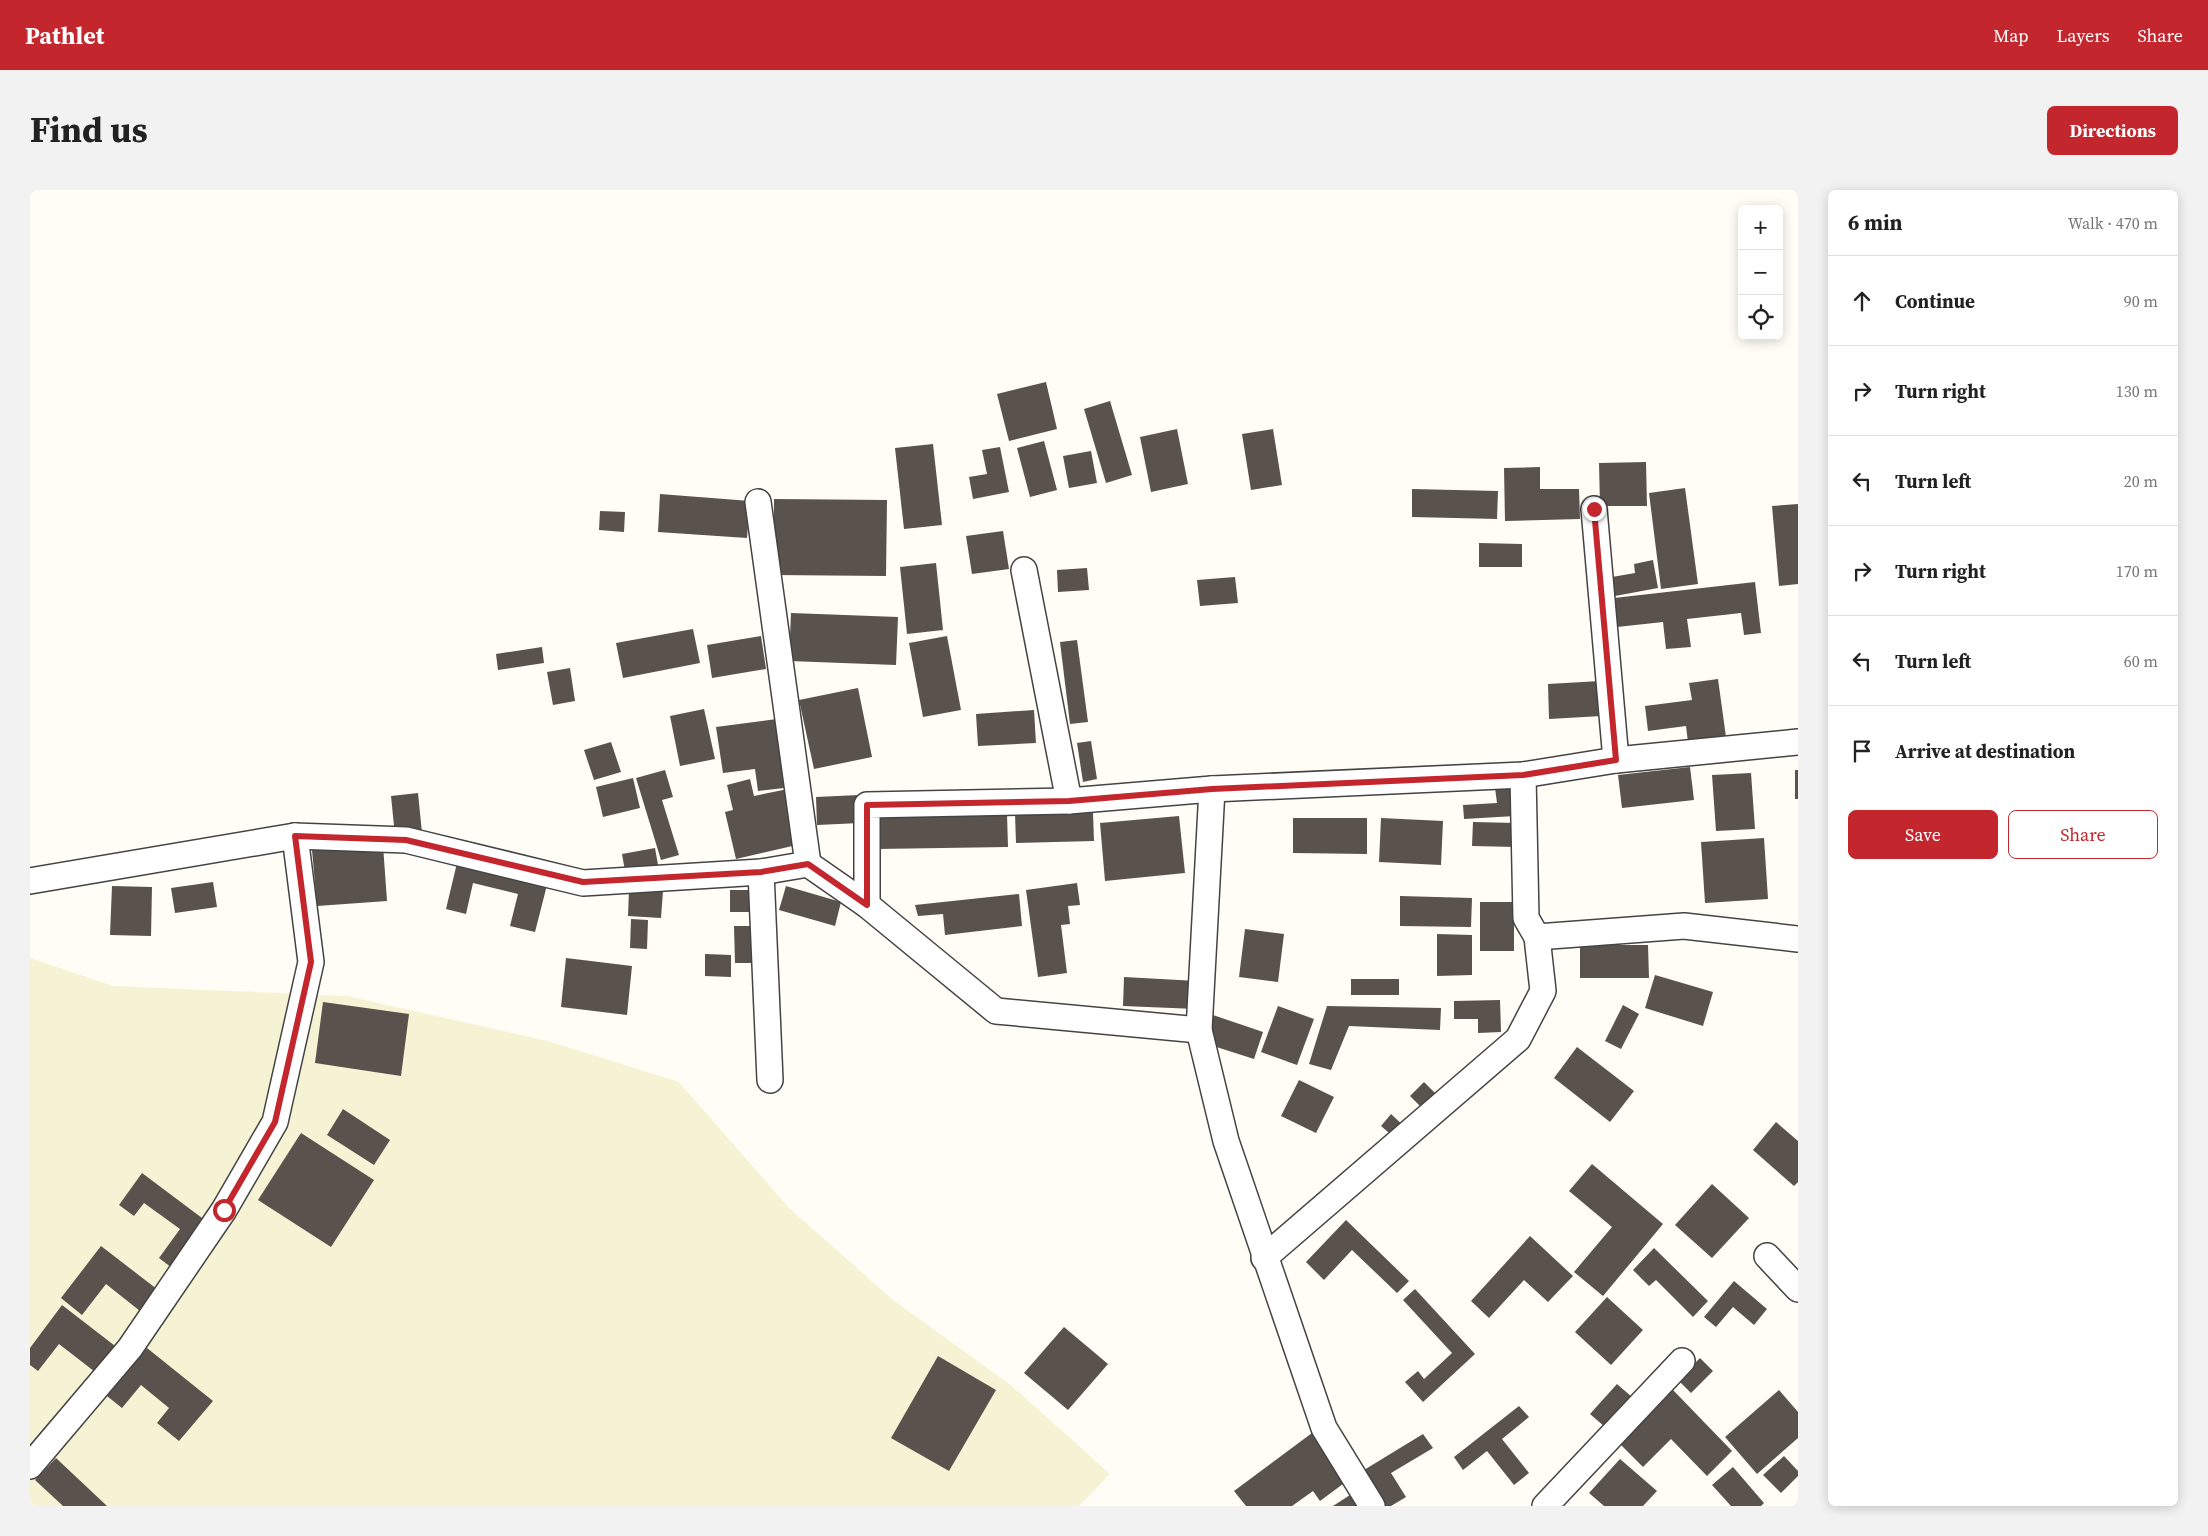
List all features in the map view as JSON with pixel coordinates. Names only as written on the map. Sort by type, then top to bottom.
[{"type":"street","points":[[758,502],[808,864]]},
{"type":"street","points":[[1594,509],[1616,760]]},
{"type":"street","points":[[1024,570],[1069,801]]},
{"type":"street","points":[[867,905],[867,805],[1069,801],[1212,789],[1523,775],[1616,760],[1798,742]]},
{"type":"street","points":[[1264,1258],[1518,1039],[1543,991],[1537,937],[1526,918],[1523,775]]},
{"type":"street","points":[[1212,789],[1199,1030],[1226,1140],[1264,1258],[1324,1428],[1372,1506]]},
{"type":"street","points":[[30,881],[295,836],[406,840],[583,882],[761,872],[808,864],[867,905],[996,1011],[1199,1030]]},
{"type":"street","points":[[30,1466],[130,1348],[224,1210],[275,1122],[311,962],[295,836]]},
{"type":"street","points":[[761,872],[770,1080]]},
{"type":"street","points":[[1537,937],[1684,926],[1798,939]]},
{"type":"street","points":[[1767,1256],[1798,1288]]},
{"type":"street","points":[[1545,1506],[1682,1362]]},
{"type":"shaded area","points":[[30,958],[113,986],[347,996],[548,1041],[679,1082],[789,1208],[892,1299],[1012,1386],[1110,1474],[1079,1506],[30,1506]]},
{"type":"building","points":[[1046,382],[1057,429],[1009,441],[997,394]]},
{"type":"building","points":[[1110,401],[1132,475],[1106,483],[1084,409]]},
{"type":"building","points":[[1177,429],[1188,484],[1151,492],[1140,437]]},
{"type":"building","points":[[1273,429],[1282,485],[1251,490],[1242,434]]},
{"type":"building","points":[[1044,441],[1057,490],[1030,497],[1017,448]]},
{"type":"building","points":[[933,444],[942,525],[904,529],[895,448]]},
{"type":"building","points":[[1000,447],[1009,492],[973,499],[969,477],[987,474],[982,450]]},
{"type":"building","points":[[1091,451],[1097,483],[1069,488],[1063,456]]},
{"type":"building","points":[[1646,462],[1647,506],[1600,506],[1599,463]]},
{"type":"building","points":[[1540,467],[1540,489],[1579,489],[1580,519],[1505,521],[1504,468]]},
{"type":"building","points":[[1685,488],[1698,584],[1661,589],[1649,493]]},
{"type":"building","points":[[1412,489],[1498,491],[1497,519],[1412,517]]},
{"type":"building","points":[[660,494],[750,501],[747,538],[658,532]]},
{"type":"building","points":[[774,499],[887,500],[886,576],[773,575]]},
{"type":"building","points":[[1798,504],[1798,584],[1779,586],[1772,506]]},
{"type":"building","points":[[600,511],[625,512],[624,532],[599,530]]},
{"type":"building","points":[[1003,531],[1009,569],[972,574],[966,536]]},
{"type":"building","points":[[1479,543],[1522,544],[1522,567],[1479,567]]},
{"type":"building","points":[[1653,560],[1658,588],[1615,596],[1612,577],[1635,573],[1634,564]]},
{"type":"building","points":[[936,563],[943,630],[907,634],[900,567]]},
{"type":"building","points":[[1087,568],[1089,590],[1058,592],[1057,570]]},
{"type":"building","points":[[1235,577],[1238,603],[1200,606],[1197,580]]},
{"type":"building","points":[[1755,582],[1761,633],[1744,635],[1741,613],[1687,619],[1691,647],[1666,649],[1663,622],[1617,627],[1614,598]]},
{"type":"building","points":[[791,613],[898,617],[896,665],[789,661]]},
{"type":"building","points":[[693,629],[700,663],[623,678],[616,643]]},
{"type":"building","points":[[761,636],[766,669],[712,678],[707,645]]},
{"type":"building","points":[[947,636],[961,710],[923,717],[909,643]]},
{"type":"building","points":[[1077,640],[1088,722],[1070,724],[1060,642]]},
{"type":"building","points":[[542,647],[544,663],[498,670],[496,654]]},
{"type":"building","points":[[570,668],[575,701],[553,705],[547,672]]},
{"type":"building","points":[[1718,679],[1726,737],[1688,742],[1686,726],[1648,731],[1645,706],[1692,700],[1689,683]]},
{"type":"building","points":[[1600,681],[1602,716],[1549,719],[1548,684]]},
{"type":"building","points":[[858,688],[872,757],[814,769],[799,700]]},
{"type":"building","points":[[704,709],[715,759],[680,766],[670,716]]},
{"type":"building","points":[[1034,710],[1036,743],[978,746],[976,714]]},
{"type":"building","points":[[784,718],[793,787],[758,791],[755,769],[723,773],[716,727]]},
{"type":"building","points":[[1091,741],[1097,779],[1083,782],[1077,743]]},
{"type":"building","points":[[611,742],[621,772],[594,780],[584,750]]},
{"type":"building","points":[[1690,767],[1694,800],[1622,808],[1618,775]]},
{"type":"building","points":[[665,770],[673,797],[662,800],[679,855],[661,860],[636,778]]},
{"type":"building","points":[[1795,770],[1798,770],[1798,799],[1795,799]]},
{"type":"building","points":[[1751,773],[1755,829],[1716,831],[1712,775]]},
{"type":"building","points":[[633,778],[640,808],[603,817],[596,787]]},
{"type":"building","points":[[750,779],[754,796],[788,789],[801,844],[736,859],[725,812],[733,810],[727,785]]},
{"type":"building","points":[[1513,787],[1515,816],[1464,819],[1463,805],[1497,803],[1495,788]]},
{"type":"building","points":[[418,793],[422,833],[395,836],[391,796]]},
{"type":"building","points":[[859,795],[860,823],[817,825],[816,797]]},
{"type":"building","points":[[1093,813],[1094,841],[1016,843],[1015,814]]},
{"type":"building","points":[[1007,815],[1008,847],[877,849],[877,817]]},
{"type":"building","points":[[1179,816],[1185,873],[1105,881],[1100,823]]},
{"type":"building","points":[[1293,818],[1367,818],[1367,854],[1293,853]]},
{"type":"building","points":[[1381,818],[1443,821],[1441,865],[1379,862]]},
{"type":"building","points":[[1473,822],[1516,823],[1516,847],[1472,846]]},
{"type":"building","points":[[1764,838],[1768,899],[1705,903],[1701,842]]},
{"type":"building","points":[[383,845],[387,901],[317,906],[312,850]]},
{"type":"building","points":[[655,848],[658,865],[625,871],[622,854]]},
{"type":"building","points":[[457,863],[547,885],[535,932],[510,926],[518,894],[473,883],[466,914],[446,909]]},
{"type":"building","points":[[213,882],[217,907],[175,913],[171,888]]},
{"type":"building","points":[[1077,883],[1080,905],[1068,906],[1070,924],[1061,925],[1067,973],[1038,977],[1026,890]]},
{"type":"building","points":[[112,886],[152,887],[151,936],[110,935]]},
{"type":"building","points":[[786,886],[841,902],[835,926],[779,910]]},
{"type":"building","points":[[629,890],[663,891],[661,918],[628,916]]},
{"type":"building","points":[[730,890],[752,890],[751,912],[730,912]]},
{"type":"building","points":[[1019,894],[1022,926],[945,935],[943,914],[918,916],[915,905]]},
{"type":"building","points":[[1400,896],[1472,898],[1471,927],[1400,926]]},
{"type":"building","points":[[1480,902],[1514,902],[1514,951],[1480,951]]},
{"type":"building","points":[[631,919],[648,920],[647,949],[630,948]]},
{"type":"building","points":[[734,926],[753,926],[753,963],[735,963]]},
{"type":"building","points":[[1245,929],[1284,934],[1278,982],[1239,977]]},
{"type":"building","points":[[1437,934],[1472,935],[1472,975],[1437,976]]},
{"type":"building","points":[[1580,945],[1648,945],[1649,978],[1580,978]]},
{"type":"building","points":[[705,954],[731,955],[731,977],[705,976]]},
{"type":"building","points":[[566,958],[632,966],[627,1015],[561,1007]]},
{"type":"building","points":[[1655,975],[1713,992],[1703,1026],[1645,1008]]},
{"type":"building","points":[[1124,977],[1197,981],[1196,1009],[1123,1006]]},
{"type":"building","points":[[1351,979],[1399,979],[1399,995],[1351,995]]},
{"type":"building","points":[[1500,1000],[1501,1032],[1478,1033],[1478,1019],[1454,1019],[1454,1001]]},
{"type":"building","points":[[323,1002],[409,1014],[401,1076],[315,1063]]},
{"type":"building","points":[[1623,1005],[1639,1014],[1621,1049],[1605,1041]]},
{"type":"building","points":[[1278,1006],[1314,1019],[1297,1065],[1261,1052]]},
{"type":"building","points":[[1327,1006],[1441,1008],[1440,1030],[1349,1026],[1331,1070],[1309,1064]]},
{"type":"building","points":[[1213,1015],[1263,1032],[1254,1059],[1204,1043]]},
{"type":"building","points":[[1577,1047],[1634,1091],[1610,1122],[1554,1078]]},
{"type":"building","points":[[1299,1080],[1334,1097],[1316,1133],[1281,1116]]},
{"type":"building","points":[[1424,1082],[1436,1094],[1422,1108],[1410,1096]]},
{"type":"building","points":[[343,1109],[390,1140],[374,1165],[327,1135]]},
{"type":"building","points":[[1391,1114],[1405,1127],[1395,1138],[1381,1126]]},
{"type":"building","points":[[1776,1122],[1798,1141],[1798,1182],[1794,1186],[1753,1150]]},
{"type":"building","points":[[301,1133],[374,1180],[331,1247],[258,1200]]},
{"type":"building","points":[[1592,1164],[1663,1224],[1603,1296],[1574,1272],[1612,1227],[1569,1191]]},
{"type":"building","points":[[142,1173],[210,1224],[176,1271],[159,1258],[180,1229],[144,1203],[134,1216],[119,1205]]},
{"type":"building","points":[[1712,1184],[1749,1218],[1712,1258],[1675,1225]]},
{"type":"building","points":[[1346,1220],[1409,1281],[1397,1293],[1352,1250],[1324,1280],[1306,1262]]},
{"type":"building","points":[[1530,1236],[1573,1276],[1548,1302],[1524,1280],[1489,1318],[1471,1301]]},
{"type":"building","points":[[101,1246],[162,1293],[145,1315],[106,1284],[82,1315],[61,1298]]},
{"type":"building","points":[[1654,1248],[1708,1301],[1693,1317],[1656,1280],[1649,1286],[1633,1270]]},
{"type":"building","points":[[1734,1281],[1767,1309],[1754,1325],[1733,1307],[1716,1327],[1704,1317]]},
{"type":"building","points":[[1415,1289],[1475,1354],[1423,1402],[1405,1382],[1418,1371],[1424,1379],[1452,1353],[1403,1300]]},
{"type":"building","points":[[1607,1297],[1643,1330],[1611,1365],[1575,1332]]},
{"type":"building","points":[[62,1305],[119,1349],[99,1375],[59,1344],[38,1371],[30,1365],[30,1348]]},
{"type":"building","points":[[1064,1327],[1108,1364],[1068,1410],[1024,1373]]},
{"type":"building","points":[[147,1348],[213,1401],[179,1441],[157,1423],[169,1408],[141,1385],[122,1408],[107,1396]]},
{"type":"building","points":[[938,1356],[996,1390],[949,1471],[891,1438]]},
{"type":"building","points":[[1700,1358],[1713,1371],[1691,1393],[1678,1380]]},
{"type":"building","points":[[1617,1384],[1632,1397],[1605,1427],[1590,1414]]},
{"type":"building","points":[[1673,1390],[1732,1451],[1707,1476],[1671,1439],[1643,1467],[1619,1443]]},
{"type":"building","points":[[1779,1390],[1798,1412],[1798,1438],[1757,1474],[1725,1437]]},
{"type":"building","points":[[1519,1406],[1529,1417],[1502,1439],[1529,1473],[1514,1485],[1487,1451],[1463,1470],[1454,1457]]},
{"type":"building","points":[[1312,1433],[1347,1481],[1320,1501],[1313,1491],[1292,1506],[1246,1506],[1234,1491]]},
{"type":"building","points":[[1423,1434],[1433,1448],[1391,1473],[1406,1497],[1391,1506],[1386,1506],[1364,1470]]},
{"type":"building","points":[[1784,1456],[1798,1471],[1798,1476],[1781,1493],[1763,1475]]},
{"type":"building","points":[[56,1458],[107,1506],[63,1506],[35,1480]]},
{"type":"building","points":[[1620,1459],[1657,1491],[1643,1506],[1604,1506],[1589,1493]]},
{"type":"building","points":[[1733,1467],[1764,1503],[1761,1506],[1731,1506],[1712,1485]]},
{"type":"building","points":[[1350,1495],[1357,1506],[1333,1506]]},
{"type":"route","points":[[224,1210],[275,1122],[311,962],[295,836],[406,840],[583,882],[761,872],[808,864],[867,905],[867,805],[1069,801],[1212,789],[1523,775],[1616,760],[1594,509]]}]
